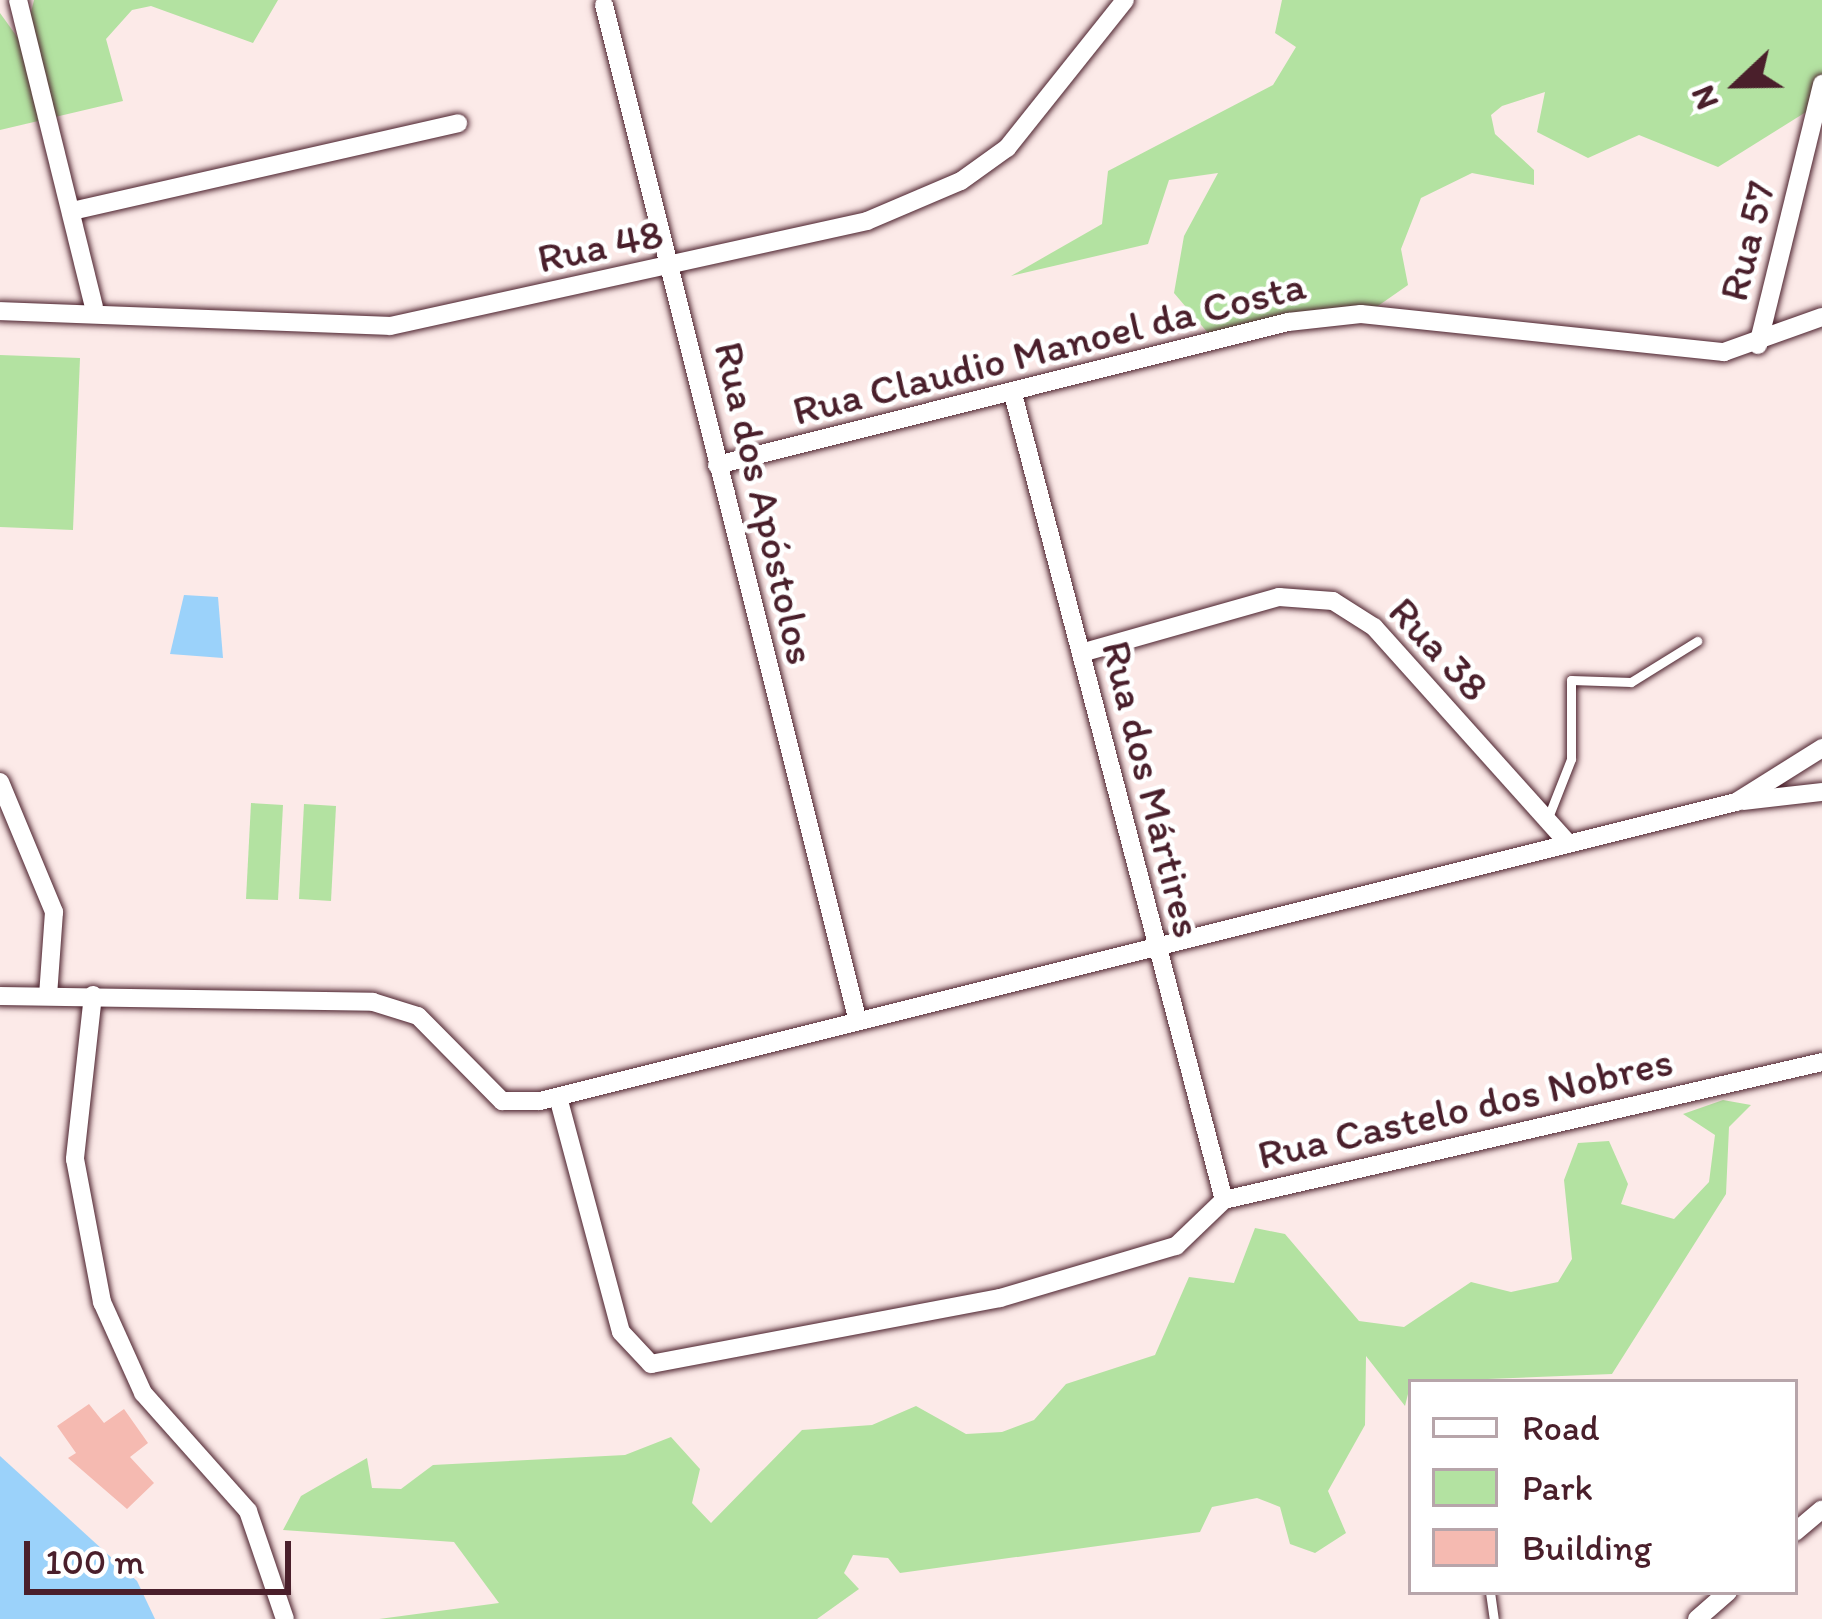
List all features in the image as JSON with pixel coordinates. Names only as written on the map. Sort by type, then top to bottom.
[{"type":"street","points":[[18,0],[94,307]]},
{"type":"street","name":"Rua 48","points":[[0,311],[94,307],[390,326],[867,221],[961,181],[1007,148],[1125,0]]},
{"type":"street","name":"Rua dos Apóstolos","points":[[604,5],[674,267],[717,465],[856,1018]]},
{"type":"street","name":"Rua 57","points":[[1758,345],[1822,84]]},
{"type":"street","points":[[72,211],[458,123]]},
{"type":"street","name":"Rua Claudio Manoel da Costa","points":[[717,465],[1360,314],[1611,345],[1758,345],[1822,317]]},
{"type":"street","name":"Rua dos Mártires","points":[[1013,394],[1224,1200]]},
{"type":"street","name":"Rua 38","points":[[1082,653],[1279,597],[1334,601],[1374,627],[1565,840]]},
{"type":"street","points":[[1736,802],[1822,748]]},
{"type":"street","points":[[0,782],[55,912],[48,996]]},
{"type":"street","points":[[0,996],[373,1002],[418,1016],[502,1101],[558,1097],[1153,941],[1565,840],[1736,802],[1822,792]]},
{"type":"street","points":[[93,995],[75,1159],[102,1302],[143,1393],[248,1511],[285,1619]]},
{"type":"street","name":"Rua Castelo dos Nobres","points":[[558,1097],[621,1332],[651,1364],[1000,1298],[1176,1246],[1224,1200],[1822,1063]]},
{"type":"street","points":[[1798,1529],[1822,1509]]},
{"type":"street","points":[[1697,1619],[1725,1595]]},
{"type":"lane","points":[[1546,820],[1571,759],[1570,680],[1631,682],[1696,641]]},
{"type":"green space","points":[[34,0],[278,0],[253,43],[151,6],[132,10],[106,39],[123,101],[0,130],[0,13],[23,45]]},
{"type":"green space","points":[[1282,0],[1822,0],[1822,102],[1718,167],[1639,135],[1588,158],[1537,132],[1545,92],[1502,106],[1491,115],[1495,134],[1534,170],[1534,185],[1472,173],[1421,198],[1401,249],[1408,285],[1365,315],[1208,333],[1174,293],[1184,236],[1218,173],[1169,180],[1148,244],[1011,276],[1102,224],[1108,171],[1273,85],[1296,47],[1275,33]]},
{"type":"green space","points":[[0,355],[80,358],[73,530],[0,527]]},
{"type":"green space","points":[[251,803],[283,805],[278,900],[246,899]]},
{"type":"green space","points":[[304,804],[336,806],[331,901],[299,899]]},
{"type":"green space","points":[[1723,1100],[1751,1105],[1729,1127],[1726,1194],[1612,1374],[1408,1379],[1405,1406],[1366,1356],[1365,1425],[1328,1491],[1346,1533],[1315,1553],[1290,1544],[1280,1507],[1257,1498],[1212,1507],[1200,1532],[900,1573],[888,1558],[853,1555],[844,1573],[859,1589],[817,1619],[379,1619],[499,1603],[454,1542],[283,1530],[301,1496],[367,1458],[372,1488],[401,1489],[433,1465],[625,1455],[671,1437],[700,1469],[692,1503],[711,1523],[802,1430],[872,1425],[916,1406],[966,1434],[1002,1432],[1034,1420],[1066,1384],[1155,1355],[1189,1277],[1234,1283],[1255,1228],[1285,1234],[1359,1321],[1404,1327],[1471,1282],[1511,1292],[1558,1282],[1572,1259],[1564,1180],[1578,1143],[1609,1141],[1628,1184],[1621,1204],[1674,1219],[1709,1182],[1715,1135],[1683,1114]]},
{"type":"water","points":[[184,595],[218,597],[223,658],[170,654]]},
{"type":"water","points":[[0,1456],[137,1581],[155,1619],[0,1619]]},
{"type":"building","points":[[89,1404],[104,1423],[124,1409],[148,1443],[130,1457],[154,1483],[127,1509],[68,1458],[76,1453],[57,1426]]}]
